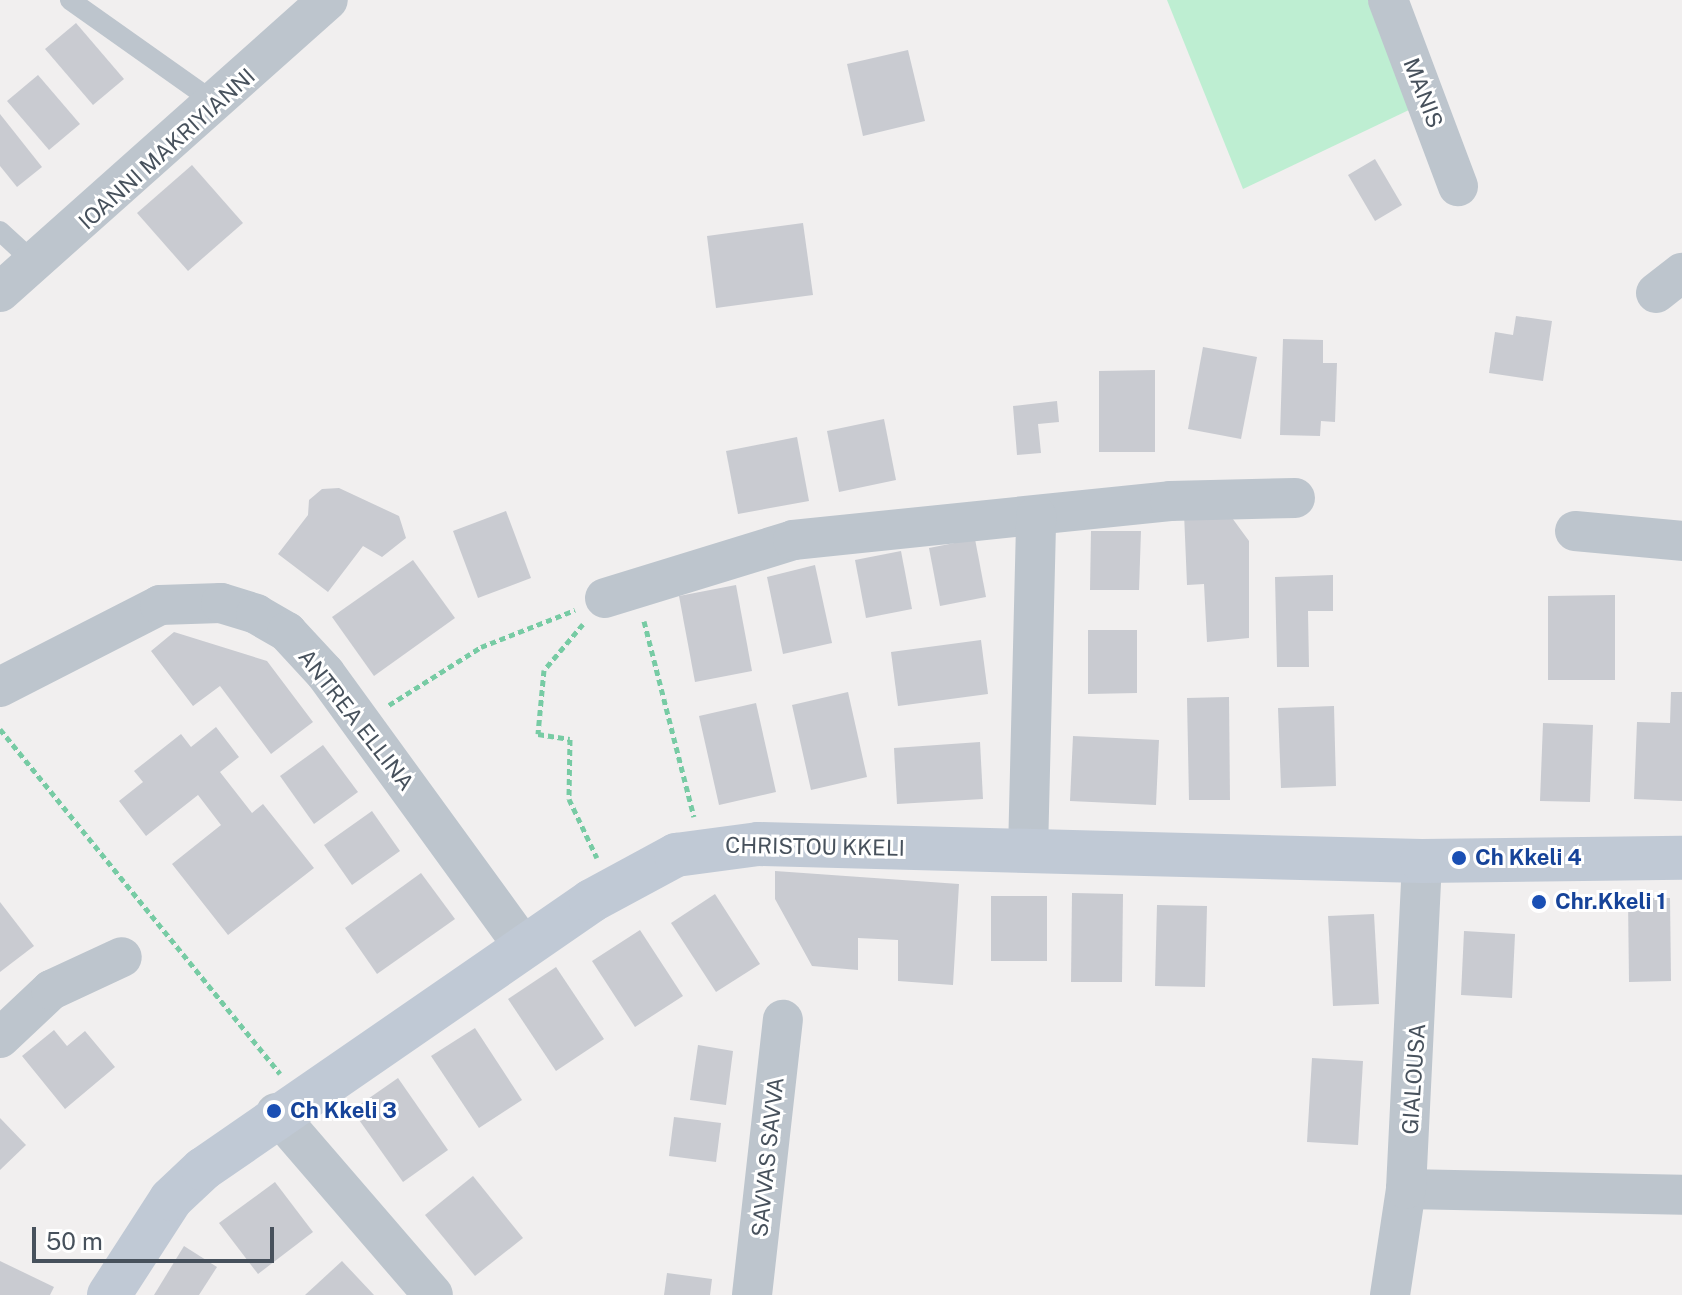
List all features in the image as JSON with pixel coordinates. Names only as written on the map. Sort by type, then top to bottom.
[{"type":"street","name":"IOANNI MAKRIYIANNI","points":[[0,292],[37,265],[328,0]]},
{"type":"street","name":"MANIS","points":[[1388,0],[1458,186]]},
{"type":"street","points":[[621,593],[793,540],[1170,501],[1295,498]]},
{"type":"street","points":[[1028,852],[1036,516]]},
{"type":"street","points":[[1575,531],[1682,541]]},
{"type":"street","name":"ANTREA ELLINA","points":[[0,687],[160,605],[221,603],[287,632],[362,723],[523,946]]},
{"type":"street","name":"CHRISTOU KKELI","points":[[109,1295],[171,1199],[288,1105],[611,887],[703,849],[758,844],[1422,861],[1682,858]]},
{"type":"street","name":"GIALOUSA","points":[[1390,1295],[1406,1189],[1422,861]]},
{"type":"street","points":[[0,1038],[51,990],[122,957]]},
{"type":"street","name":"SAVVAS SAVVA","points":[[752,1295],[783,1020]]},
{"type":"street","points":[[288,1105],[433,1295]]},
{"type":"street","points":[[1406,1189],[1682,1195]]},
{"type":"lane","points":[[70,0],[217,104]]},
{"type":"lane","points":[[0,231],[37,265]]},
{"type":"path","points":[[362,723],[481,647],[621,593]]},
{"type":"path","points":[[621,593],[703,849]]},
{"type":"path","points":[[611,887],[569,799],[570,739],[538,734],[544,670],[621,593]]},
{"type":"path","points":[[0,729],[288,1105]]},
{"type":"green space","points":[[1167,0],[1368,0],[1411,109],[1243,189]]},
{"type":"building","points":[[76,23],[124,79],[93,105],[45,49]]},
{"type":"building","points":[[908,50],[925,121],[863,136],[847,64]]},
{"type":"building","points":[[38,75],[80,124],[49,150],[7,101]]},
{"type":"building","points":[[0,114],[42,167],[17,187],[0,166]]},
{"type":"building","points":[[1375,159],[1402,205],[1375,221],[1348,175]]},
{"type":"building","points":[[192,165],[243,223],[188,271],[137,213]]},
{"type":"building","points":[[803,223],[813,295],[716,308],[707,236]]},
{"type":"building","points":[[1516,316],[1552,321],[1543,381],[1489,373],[1495,332],[1513,335]]},
{"type":"building","points":[[1283,339],[1323,340],[1323,363],[1337,363],[1335,422],[1321,421],[1320,436],[1280,435]]},
{"type":"building","points":[[1203,347],[1257,357],[1241,439],[1188,429]]},
{"type":"building","points":[[1155,370],[1155,452],[1099,452],[1099,371]]},
{"type":"building","points":[[1057,401],[1059,422],[1038,424],[1041,453],[1017,455],[1013,406]]},
{"type":"building","points":[[884,419],[896,480],[839,492],[827,431]]},
{"type":"building","points":[[797,437],[809,501],[738,514],[726,451]]},
{"type":"building","points":[[339,488],[399,516],[406,538],[382,557],[363,546],[328,592],[278,554],[308,515],[309,500],[322,489]]},
{"type":"building","points":[[506,511],[531,578],[478,598],[453,531]]},
{"type":"building","points":[[1227,511],[1249,541],[1249,638],[1207,642],[1204,584],[1187,585],[1184,513]]},
{"type":"building","points":[[1091,531],[1141,531],[1139,590],[1090,590]]},
{"type":"building","points":[[975,539],[986,597],[940,606],[929,548]]},
{"type":"building","points":[[901,551],[912,609],[866,618],[855,560]]},
{"type":"building","points":[[413,560],[455,618],[374,676],[332,617]]},
{"type":"building","points":[[815,565],[832,643],[783,654],[767,577]]},
{"type":"building","points":[[1333,575],[1333,611],[1308,611],[1309,667],[1277,667],[1275,577]]},
{"type":"building","points":[[736,585],[752,671],[695,682],[679,596]]},
{"type":"building","points":[[1615,595],[1615,680],[1548,680],[1548,596]]},
{"type":"building","points":[[1088,630],[1137,630],[1137,693],[1088,694]]},
{"type":"building","points":[[174,632],[267,661],[313,722],[271,754],[220,686],[193,706],[151,651]]},
{"type":"building","points":[[981,640],[988,694],[898,706],[891,652]]},
{"type":"building","points":[[848,692],[867,777],[811,790],[792,705]]},
{"type":"building","points":[[1671,692],[1682,692],[1682,801],[1634,799],[1637,722],[1670,723]]},
{"type":"building","points":[[1229,697],[1230,800],[1189,800],[1187,698]]},
{"type":"building","points":[[756,703],[776,792],[719,805],[699,716]]},
{"type":"building","points":[[1334,706],[1336,786],[1281,788],[1278,708]]},
{"type":"building","points":[[1543,723],[1593,725],[1590,802],[1540,801]]},
{"type":"building","points":[[216,727],[239,757],[220,772],[252,813],[263,804],[314,868],[228,935],[172,864],[221,825],[198,795],[146,836],[119,801],[143,782],[134,771],[181,734],[191,747]]},
{"type":"building","points":[[1073,736],[1159,740],[1156,805],[1070,801]]},
{"type":"building","points":[[980,742],[983,799],[897,804],[894,748]]},
{"type":"building","points":[[323,745],[358,792],[314,824],[280,776]]},
{"type":"building","points":[[372,811],[400,851],[352,885],[324,845]]},
{"type":"building","points":[[775,871],[959,884],[953,985],[898,981],[898,940],[858,938],[858,970],[812,966],[775,899]]},
{"type":"building","points":[[421,873],[455,919],[377,974],[345,928]]},
{"type":"building","points":[[1072,893],[1123,894],[1122,982],[1071,982]]},
{"type":"building","points":[[715,894],[760,964],[716,992],[671,923]]},
{"type":"building","points":[[991,896],[1047,896],[1047,961],[991,961]]},
{"type":"building","points":[[1628,898],[1670,898],[1671,981],[1629,982]]},
{"type":"building","points":[[0,902],[34,946],[0,972]]},
{"type":"building","points":[[1157,905],[1207,906],[1205,987],[1155,986]]},
{"type":"building","points":[[1374,914],[1379,1004],[1333,1006],[1328,916]]},
{"type":"building","points":[[640,930],[683,996],[635,1027],[592,961]]},
{"type":"building","points":[[1464,931],[1515,934],[1512,998],[1461,995]]},
{"type":"building","points":[[556,967],[604,1039],[556,1071],[508,999]]},
{"type":"building","points":[[475,1028],[522,1100],[479,1128],[431,1056]]},
{"type":"building","points":[[54,1030],[67,1046],[85,1031],[115,1067],[65,1109],[22,1056]]},
{"type":"building","points":[[698,1045],[733,1051],[726,1105],[690,1100]]},
{"type":"building","points":[[1312,1058],[1363,1061],[1358,1145],[1307,1142]]},
{"type":"building","points":[[398,1078],[448,1150],[403,1182],[352,1110]]},
{"type":"building","points":[[674,1117],[721,1123],[716,1162],[669,1156]]},
{"type":"building","points":[[0,1118],[26,1145],[0,1170]]},
{"type":"building","points":[[473,1176],[523,1238],[475,1276],[425,1215]]},
{"type":"building","points":[[275,1182],[313,1232],[258,1274],[219,1223]]},
{"type":"building","points":[[184,1246],[217,1267],[199,1295],[154,1295]]},
{"type":"building","points":[[0,1261],[54,1287],[50,1295],[0,1295]]},
{"type":"building","points":[[342,1261],[374,1295],[305,1295]]},
{"type":"building","points":[[667,1273],[712,1279],[710,1295],[664,1295]]},
{"type":"place","name":"Ch Kkeli 4","points":[[1459,858]]},
{"type":"place","name":"Chr.Kkeli 1","points":[[1539,902]]},
{"type":"place","name":"Ch Kkeli 3","points":[[274,1111]]}]
